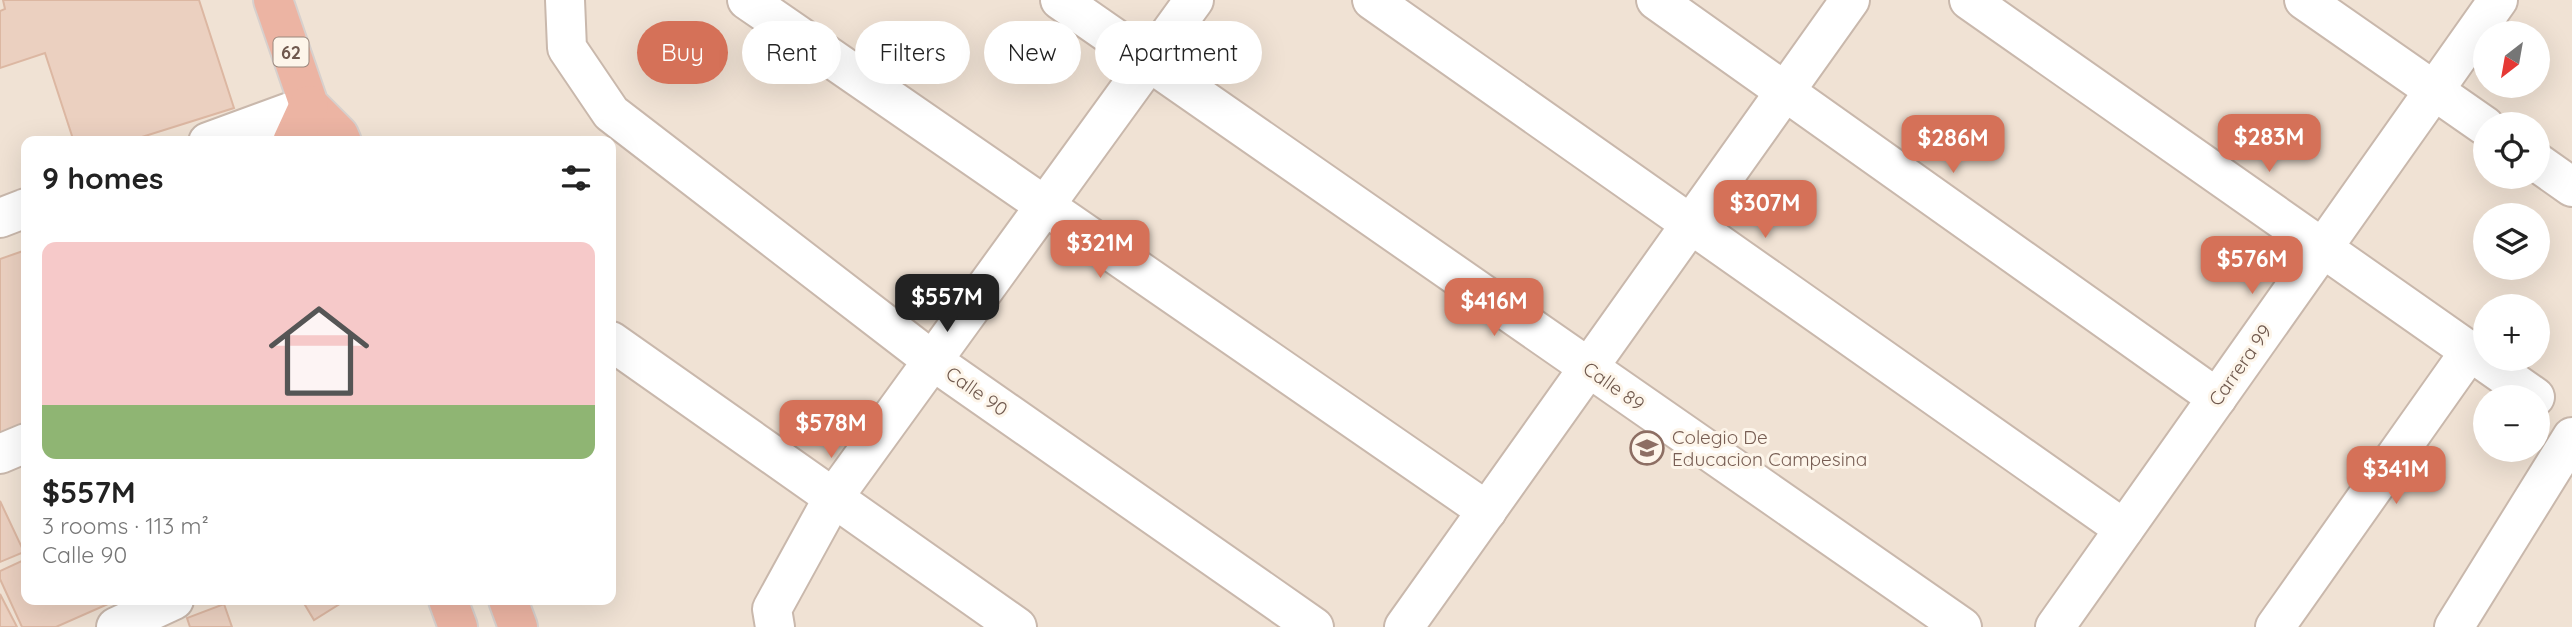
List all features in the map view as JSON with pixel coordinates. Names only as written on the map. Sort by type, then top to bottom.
[{"type":"highway","name":"62","points":[[273,0],[309,105],[339,136]]},
{"type":"highway","points":[[295,136],[309,105]]},
{"type":"highway","points":[[450,605],[458,627]]},
{"type":"highway","points":[[510,605],[518,627]]},
{"type":"street","name":"Calle 90","points":[[565,0],[567,48],[611,113],[933,361],[1314,627]]},
{"type":"street","points":[[747,0],[1487,511]]},
{"type":"street","name":"Calle 89","points":[[1060,0],[1095,24]]},
{"type":"street","points":[[1179,21],[1194,0]]},
{"type":"street","points":[[1372,0],[2124,529]]},
{"type":"street","points":[[1656,0],[2217,398]]},
{"type":"street","points":[[1404,627],[1850,0]]},
{"type":"street","points":[[1969,0],[2518,385]]},
{"type":"street","points":[[2304,0],[2473,118]]},
{"type":"street","name":"Carrera 99","points":[[2055,627],[2498,0]]},
{"type":"street","points":[[775,627],[772,609],[833,498],[1133,84]]},
{"type":"street","name":"Calle 89","points":[[1181,84],[1962,627]]},
{"type":"street","points":[[224,136],[309,105]]},
{"type":"street","points":[[2550,171],[2572,187]]},
{"type":"street","points":[[0,218],[21,210]]},
{"type":"street","points":[[616,345],[1017,627]]},
{"type":"street","points":[[2276,627],[2470,351]]},
{"type":"street","points":[[2550,408],[2572,423]]},
{"type":"street","points":[[2454,627],[2572,437]]},
{"type":"street","points":[[0,454],[21,445]]},
{"type":"street","points":[[116,627],[163,605]]},
{"type":"shaded area","points":[[0,0],[2572,0],[2572,627],[0,627]]},
{"type":"building","points":[[3,0],[199,0],[234,108],[145,136],[72,136],[45,53],[0,68],[0,11],[5,9]]},
{"type":"building","points":[[21,252],[21,433],[0,441],[0,259]]},
{"type":"building","points":[[0,501],[21,546],[21,553],[0,562]]},
{"type":"building","points":[[21,561],[21,605],[106,605],[56,627],[22,627],[0,579],[0,571]]},
{"type":"building","points":[[0,594],[17,627],[0,627]]},
{"type":"building","points":[[224,605],[232,627],[190,627],[187,618]]},
{"type":"building","points":[[305,605],[338,605],[314,620]]},
{"type":"place","name":"Colegio De Educacion Campesina","points":[[1647,448]]}]
